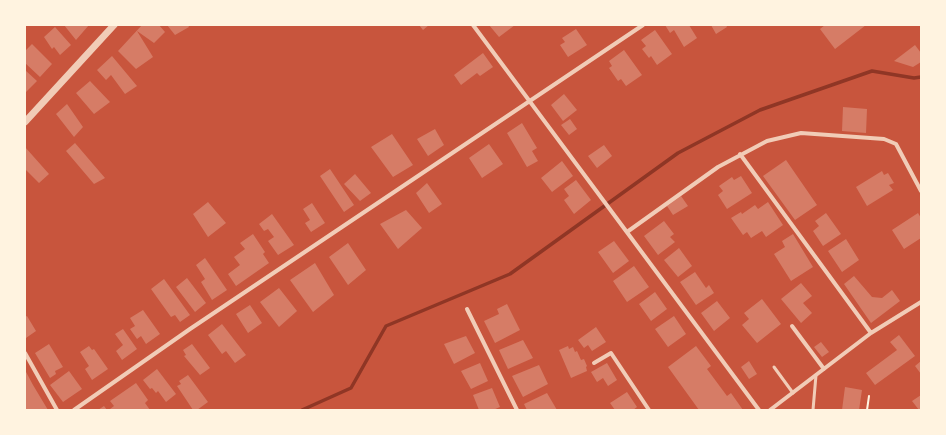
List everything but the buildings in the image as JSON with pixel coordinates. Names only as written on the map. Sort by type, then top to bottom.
[{"type":"street","points":[[25,122],[114,25]]},
{"type":"street","points":[[473,25],[759,410]]},
{"type":"street","points":[[74,410],[190,329],[643,25]]},
{"type":"street","points":[[627,232],[718,167],[740,154],[767,141],[801,132],[884,138],[896,144],[921,191]]},
{"type":"street","points":[[740,154],[871,333]]},
{"type":"street","points":[[770,410],[871,333],[921,302]]},
{"type":"street","points":[[468,310],[517,410]]},
{"type":"street","points":[[792,326],[824,369]]},
{"type":"street","points":[[25,353],[57,410]]},
{"type":"street","points":[[594,363],[611,353],[649,410]]},
{"type":"lane","points":[[774,367],[792,393]]},
{"type":"lane","points":[[813,410],[816,375]]},
{"type":"path","points":[[867,410],[869,396]]},
{"type":"waterway","points":[[302,410],[351,388],[386,326],[510,274],[678,153],[760,110],[872,71],[914,78],[921,77]]}]
